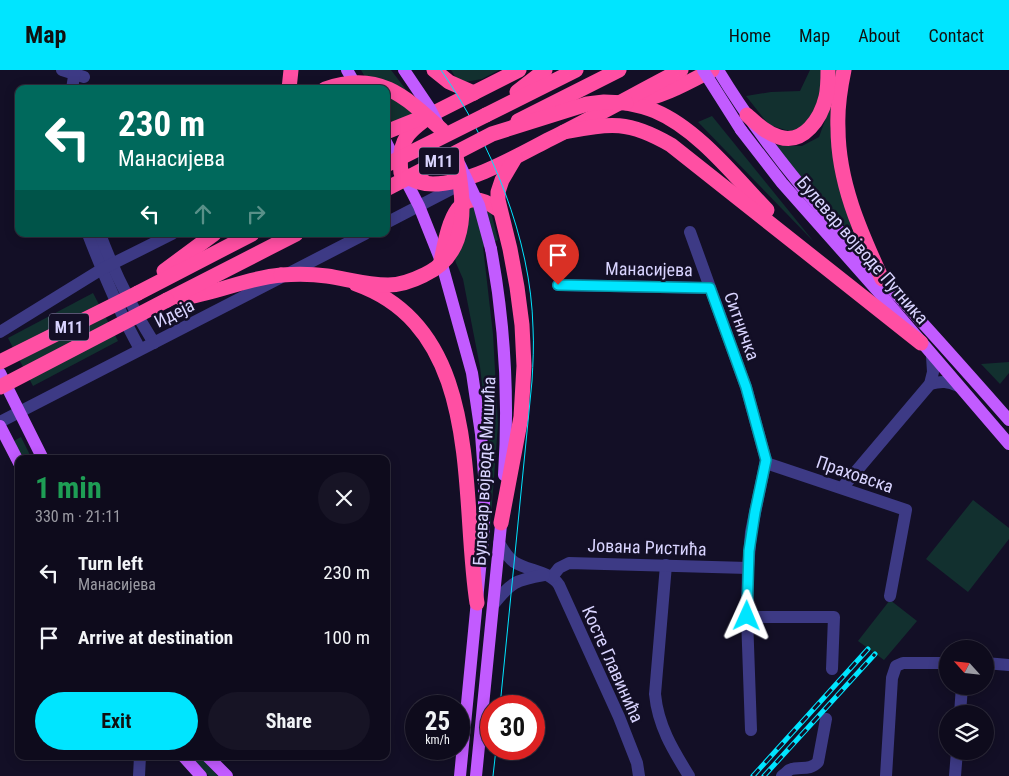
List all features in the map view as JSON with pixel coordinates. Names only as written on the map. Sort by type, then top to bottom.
[{"type":"highway","points":[[290,85],[292,70]]},
{"type":"highway","points":[[434,70],[449,82],[474,93]]},
{"type":"highway","points":[[390,130],[436,112],[520,70]]},
{"type":"highway","points":[[486,115],[545,70]]},
{"type":"highway","name":"M11","points":[[390,164],[576,70]]},
{"type":"highway","name":"M11","points":[[390,187],[619,70]]},
{"type":"highway","points":[[436,112],[414,128],[403,143],[400,157],[401,173],[416,181],[434,184],[482,172],[516,157],[681,70]]},
{"type":"highway","points":[[626,103],[654,97],[712,70]]},
{"type":"highway","points":[[747,115],[767,131],[781,138],[797,137],[805,133],[818,118],[827,96],[828,70]]},
{"type":"highway","points":[[844,70],[838,109],[838,128],[845,183],[863,237],[882,279]]},
{"type":"highway","points":[[338,85],[357,82],[374,85]]},
{"type":"highway","points":[[390,89],[402,95],[442,130]]},
{"type":"highway","points":[[492,134],[587,104],[604,102],[626,103],[649,109],[670,118],[689,131],[810,254]]},
{"type":"highway","points":[[564,132],[617,125],[644,130],[654,135],[690,159],[921,343]]},
{"type":"highway","points":[[348,281],[380,285],[410,282],[432,272],[445,260],[458,238],[462,220],[462,202],[456,156]]},
{"type":"highway","points":[[502,523],[521,417],[524,366],[522,324],[517,287],[498,200],[500,185],[505,172],[516,157]]},
{"type":"highway","points":[[441,261],[448,228],[454,212],[459,207],[476,201],[486,202],[500,210]]},
{"type":"highway","points":[[138,293],[159,274],[210,237]]},
{"type":"highway","name":"M11","points":[[0,362],[246,237]]},
{"type":"highway","name":"M11","points":[[0,387],[290,237]]},
{"type":"highway","points":[[167,300],[199,295],[266,276],[302,274],[328,276],[370,289],[390,300],[411,318],[428,338],[441,362],[451,390],[463,449],[472,567],[477,603]]},
{"type":"main road","points":[[347,70],[356,85]]},
{"type":"main road","name":"Булевар војводе Мишића","points":[[404,70],[430,107],[479,205],[491,249],[498,288],[507,387],[506,453],[502,523],[476,776]]},
{"type":"main road","name":"Булевар војводе Путника","points":[[703,70],[741,130],[782,183],[1009,444]]},
{"type":"main road","name":"Булевар војводе Путника","points":[[718,70],[747,115],[789,172],[1009,420]]},
{"type":"main road","name":"Булевар војводе Мишића","points":[[390,150],[418,206],[441,261],[472,373],[481,434],[484,508],[477,603],[460,776]]},
{"type":"main road","points":[[0,373],[41,455]]},
{"type":"main road","points":[[0,424],[15,455]]},
{"type":"main road","points":[[187,760],[201,776]]},
{"type":"main road","points":[[211,760],[228,776]]},
{"type":"street","points":[[390,221],[482,172]]},
{"type":"street","name":"Ситничка","points":[[690,232],[746,387],[766,463],[755,512],[748,568],[747,616],[752,730]]},
{"type":"street","points":[[90,237],[154,343]]},
{"type":"street","points":[[101,237],[107,267],[126,325],[140,349]]},
{"type":"street","points":[[0,332],[107,267],[166,237]]},
{"type":"street","name":"Идеја","points":[[0,424],[19,412],[358,237]]},
{"type":"street","name":"Манасијева","points":[[558,285],[710,288]]},
{"type":"street","points":[[842,488],[930,384],[934,372],[932,356]]},
{"type":"street","points":[[930,384],[943,381],[951,382],[958,386]]},
{"type":"street","name":"Праховска","points":[[766,463],[906,510],[890,596]]},
{"type":"street","points":[[499,542],[514,562],[548,576]]},
{"type":"street","name":"Јована Ристића","points":[[548,576],[568,563],[748,568]]},
{"type":"street","points":[[666,566],[655,694],[656,705],[664,733],[689,776]]},
{"type":"street","points":[[493,605],[512,584],[528,578],[548,576]]},
{"type":"street","name":"Косте Главинића","points":[[548,576],[558,585],[619,717],[637,763],[639,776]]},
{"type":"street","points":[[747,616],[834,617],[832,669]]},
{"type":"street","points":[[886,776],[892,678],[896,666],[903,663],[939,663]]},
{"type":"street","points":[[994,664],[1009,665]]},
{"type":"street","points":[[782,776],[790,770],[806,769],[818,762],[826,719]]},
{"type":"street","points":[[139,776],[140,760]]},
{"type":"street","points":[[955,776],[956,760]]},
{"type":"green space","points":[[361,70],[391,70],[423,112],[395,126],[390,118],[390,85],[370,85]]},
{"type":"green space","points":[[451,70],[499,70],[482,79],[459,83]]},
{"type":"green space","points":[[810,70],[821,70],[820,94],[814,119],[796,133],[769,125],[746,96],[771,92],[800,91]]},
{"type":"green space","points":[[833,70],[840,70],[834,118],[836,177],[855,238],[773,145],[802,146],[819,137],[830,107]]},
{"type":"green space","points":[[712,116],[814,242],[698,122]]},
{"type":"green space","points":[[474,205],[491,212],[498,240],[483,247],[493,334],[498,425],[489,543],[489,443],[480,367],[463,279],[456,263],[451,243],[461,216]]},
{"type":"green space","points":[[93,293],[118,341],[33,386],[8,338]]},
{"type":"green space","points":[[1009,362],[1009,373],[1000,384],[981,364]]},
{"type":"green space","points":[[21,437],[30,455],[19,455],[12,442]]},
{"type":"green space","points":[[973,500],[1009,528],[1009,539],[968,592],[926,559]]},
{"type":"green space","points":[[890,600],[917,621],[884,660],[858,641]]},
{"type":"green space","points":[[194,760],[204,760],[218,776],[209,776]]},
{"type":"tram line","points":[[441,70],[459,98],[492,160],[516,226],[531,294],[533,328],[532,381],[501,695]]},
{"type":"tram line","points":[[493,776],[495,760]]},
{"type":"railway","points":[[753,776],[868,649]]},
{"type":"railway","points":[[764,776],[875,654]]},
{"type":"route","points":[[558,285],[710,288],[746,387],[766,460],[751,532],[747,616]]}]
